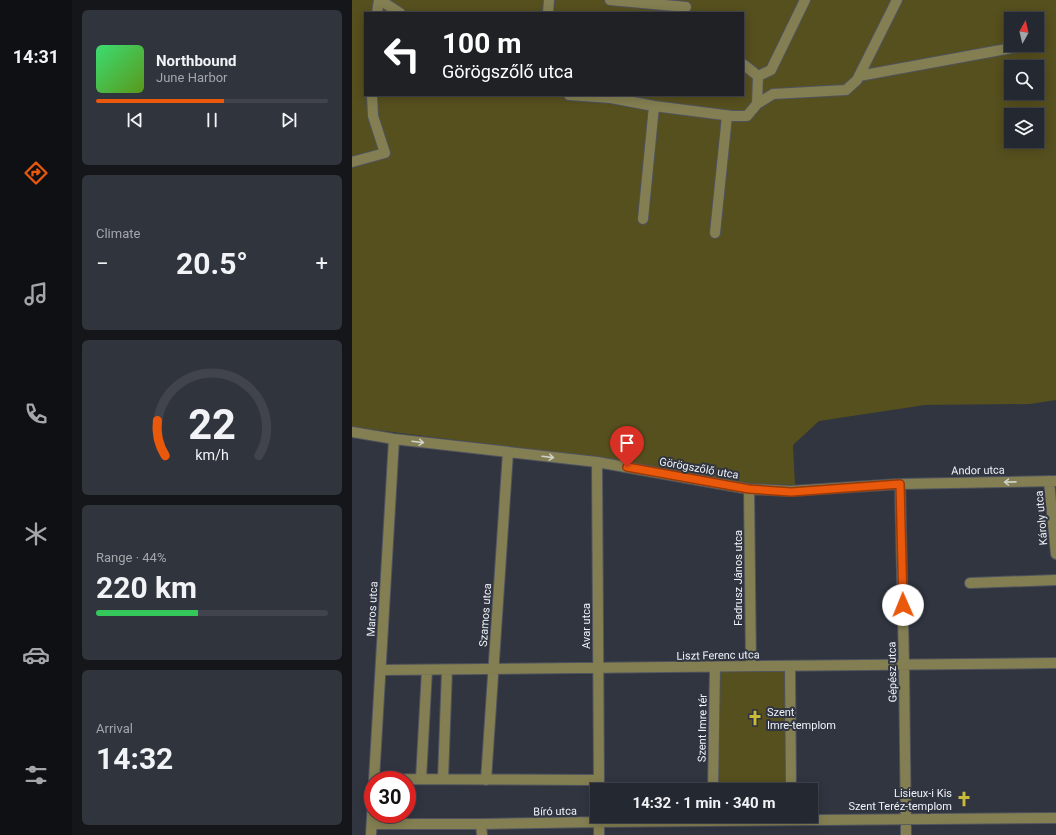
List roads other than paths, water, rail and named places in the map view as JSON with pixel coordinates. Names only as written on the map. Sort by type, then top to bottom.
[{"type":"street","points":[[377,12],[379,0],[398,12]]},
{"type":"street","points":[[548,12],[549,0]]},
{"type":"street","points":[[610,0],[686,7]]},
{"type":"street","points":[[758,76],[771,70],[805,0]]},
{"type":"street","points":[[583,96],[611,98],[654,106],[727,116],[747,116],[756,104],[773,94],[846,90],[857,80],[896,0]]},
{"type":"street","points":[[859,76],[1004,49]]},
{"type":"street","points":[[744,65],[758,76]]},
{"type":"street","points":[[756,104],[758,76]]},
{"type":"street","points":[[352,162],[385,153],[373,116],[372,96]]},
{"type":"street","points":[[643,219],[654,106]]},
{"type":"street","points":[[715,233],[727,116]]},
{"type":"street","name":"Görögszőlő utca","points":[[352,432],[394,439],[597,462],[749,489],[791,492],[900,484]]},
{"type":"street","name":"Maros utca","points":[[375,771],[394,439]]},
{"type":"street","name":"Szamos utca","points":[[486,780],[508,452]]},
{"type":"street","name":"Avar utca","points":[[597,462],[599,783]]},
{"type":"street","name":"Andor utca","points":[[900,484],[1053,480]]},
{"type":"street","name":"Károly utca","points":[[1053,480],[1056,554]]},
{"type":"street","name":"Gépész utca","points":[[900,484],[906,835]]},
{"type":"street","name":"Fadrusz János utca","points":[[749,489],[751,666]]},
{"type":"street","points":[[970,583],[1056,580]]},
{"type":"street","name":"Liszt Ferenc utca","points":[[381,670],[1056,663]]},
{"type":"street","points":[[790,666],[791,783]]},
{"type":"street","name":"Szent Imre tér","points":[[713,783],[715,667]]},
{"type":"street","points":[[421,779],[427,670]]},
{"type":"street","points":[[443,779],[447,670]]},
{"type":"street","points":[[416,779],[486,780],[590,785]]},
{"type":"street","name":"Bíró utca","points":[[818,818],[1056,818]]},
{"type":"street","name":"Bíró utca","points":[[372,824],[481,824],[590,819]]},
{"type":"street","points":[[599,823],[599,835]]},
{"type":"street","points":[[371,835],[372,824]]},
{"type":"street","points":[[481,824],[482,835]]},
{"type":"place","name":"Szent Imre-templom","points":[[755,718]]},
{"type":"place","name":"Lisieux-i Kis Szent Teréz-templom","points":[[964,799]]}]
